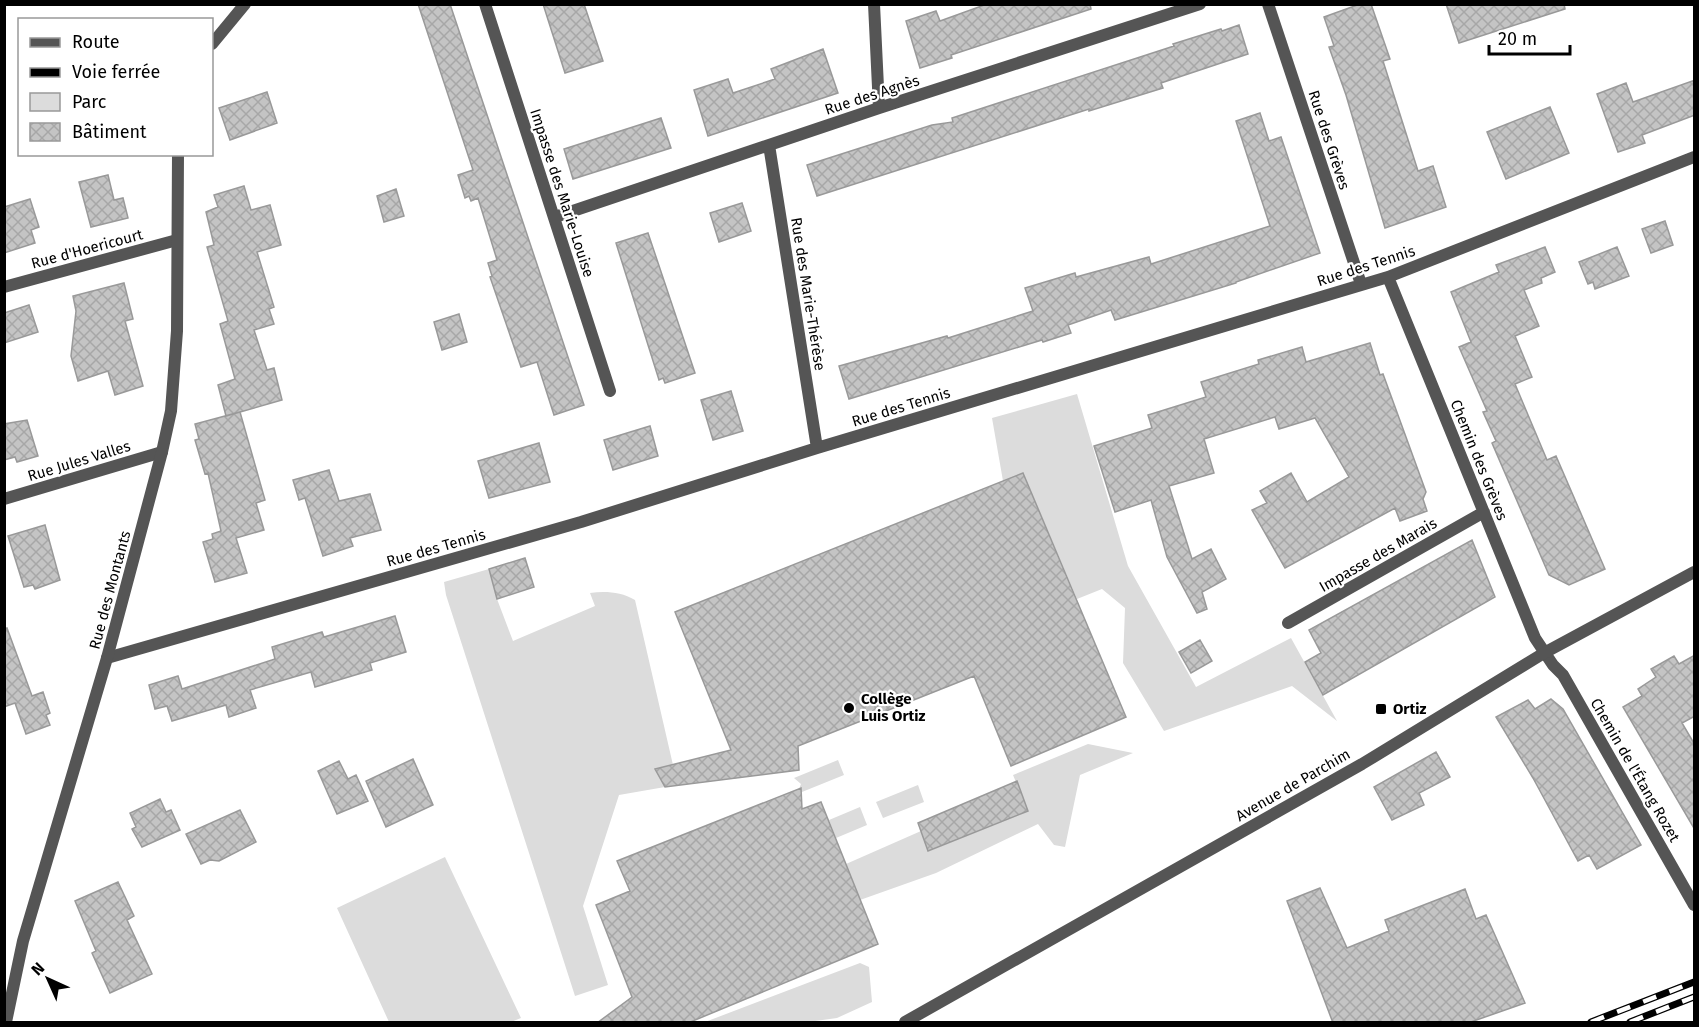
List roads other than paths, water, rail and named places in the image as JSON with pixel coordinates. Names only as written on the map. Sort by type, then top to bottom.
[{"type":"street","points":[[213,43],[245,4]]},
{"type":"street","name":"Impasse des Marie-Louise","points":[[485,4],[610,391]]},
{"type":"street","points":[[874,4],[879,108]]},
{"type":"street","name":"Rue des Agnès","points":[[555,217],[879,108],[1200,4]]},
{"type":"street","name":"Rue des Grèves","points":[[1268,4],[1361,284]]},
{"type":"street","name":"Rue des Marie-Thérèse","points":[[769,145],[817,448]]},
{"type":"street","name":"Rue des Montants","points":[[6,1023],[23,941],[107,658],[171,411],[175,374],[178,156]]},
{"type":"street","name":"Rue des Tennis","points":[[107,658],[581,522],[817,448],[1361,284],[1388,278],[1695,157]]},
{"type":"street","name":"Rue d'Hoericourt","points":[[4,287],[177,240]]},
{"type":"street","name":"Chemin des Grèves","points":[[1388,278],[1535,638],[1544,653]]},
{"type":"street","name":"Rue Jules Valles","points":[[4,499],[162,452]]},
{"type":"street","name":"Impasse des Marais","points":[[1288,623],[1484,512]]},
{"type":"street","name":"Avenue de Parchim","points":[[905,1023],[1362,764],[1544,653],[1695,572]]},
{"type":"street","name":"Chemin de l'Étang Rozet","points":[[1544,653],[1563,675],[1695,905]]},
{"type":"railway","points":[[1591,1022],[1694,982]]},
{"type":"railway","points":[[1630,1022],[1694,997]]},
{"type":"place","name":"Collège Luis Ortiz","points":[[849,708]]},
{"type":"place","name":"Ortiz","points":[[1381,709]]}]
